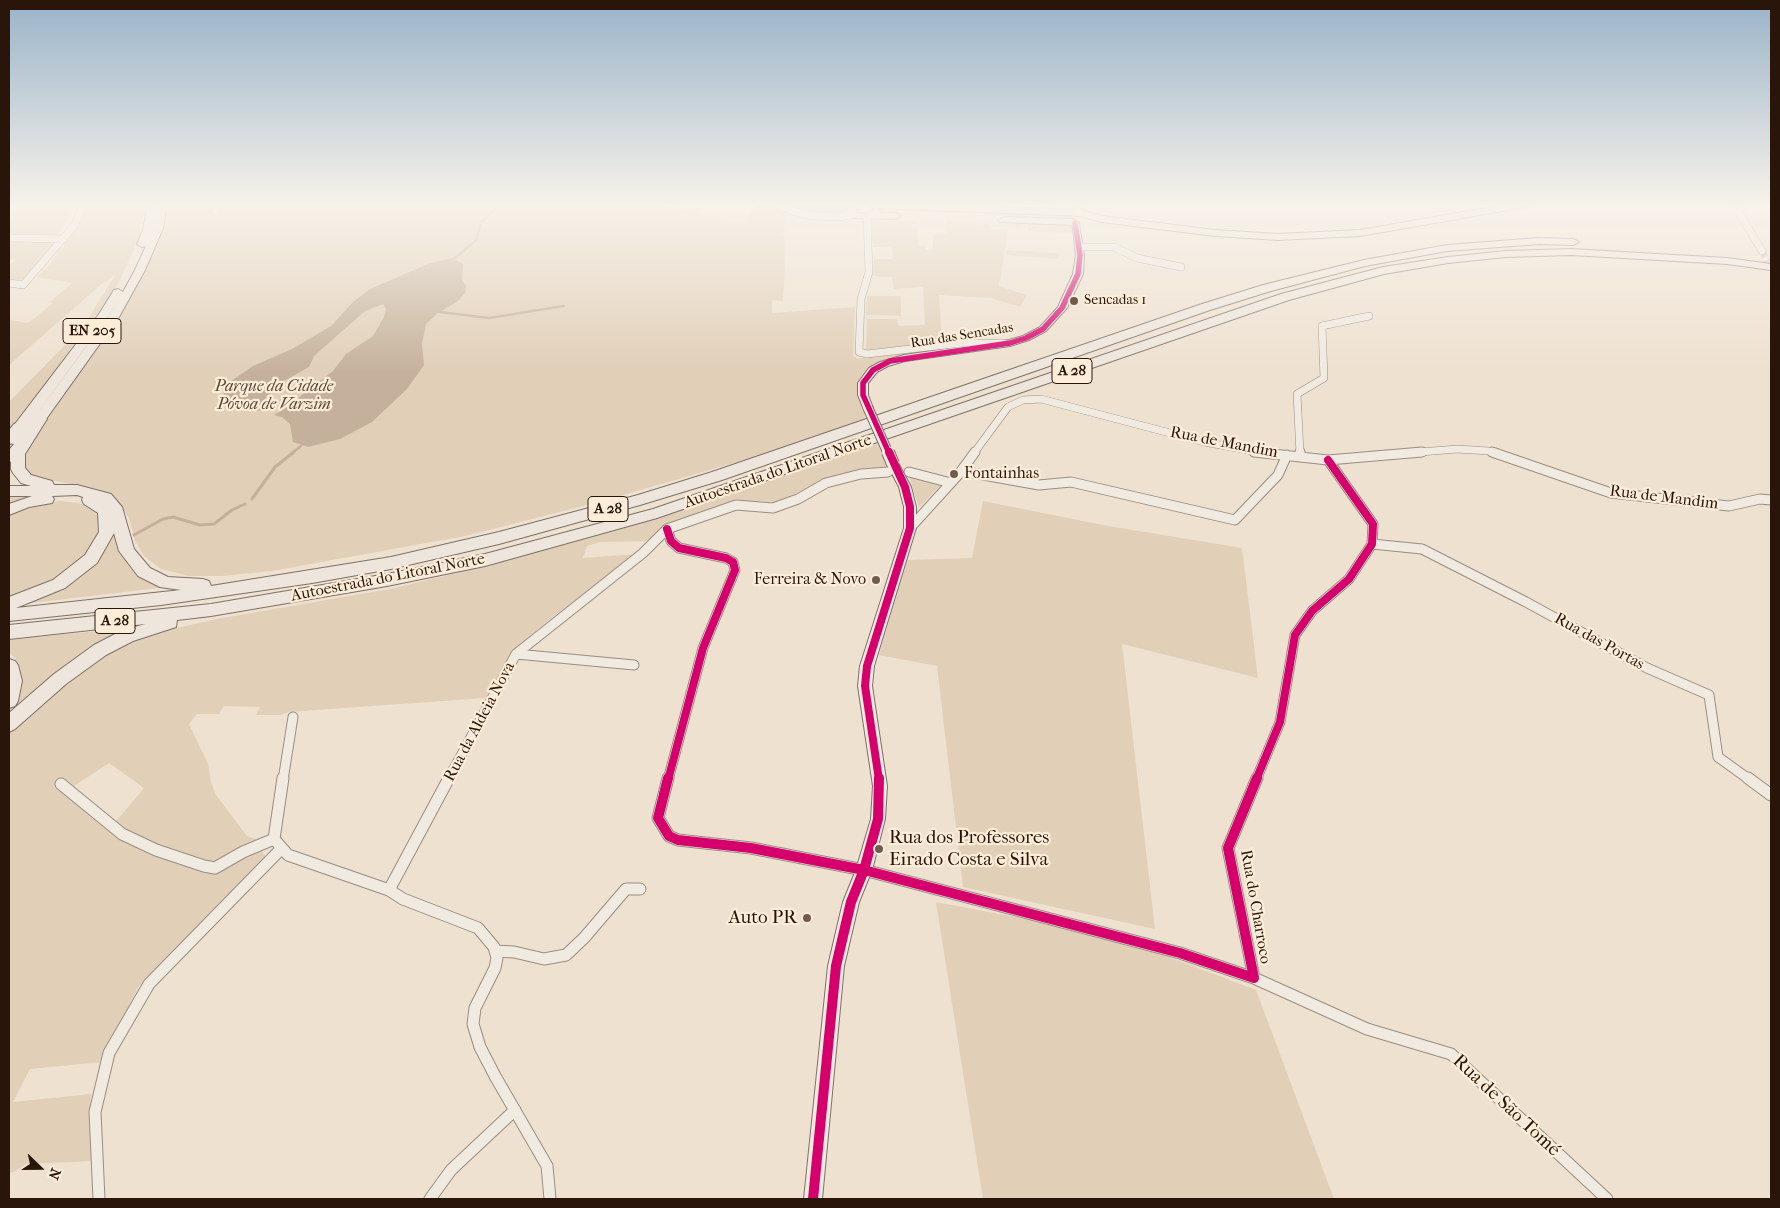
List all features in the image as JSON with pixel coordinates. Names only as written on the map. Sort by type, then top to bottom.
[{"type":"highway","name":"Autoestrada do Litoral Norte","points":[[9,615],[161,599],[312,577],[401,560],[499,538],[640,500],[717,476],[1206,307],[1267,288],[1378,260]]},
{"type":"highway","name":"Autoestrada do Litoral Norte","points":[[9,632],[211,610],[387,580],[485,560],[647,516],[1285,297],[1383,271],[1449,260]]},
{"type":"highway","name":"Autoestrada do Litoral Norte","points":[[1707,260],[1771,267]]},
{"type":"highway","points":[[40,419],[18,454],[18,470],[26,479],[40,485],[94,494],[106,498],[115,507],[128,551],[144,572],[166,583],[193,586],[224,584],[242,588]]},
{"type":"highway","points":[[9,439],[19,427]]},
{"type":"highway","points":[[9,492],[61,489]]},
{"type":"highway","points":[[9,510],[26,502],[62,496],[88,499],[105,510],[107,532],[91,559],[59,584],[9,604]]},
{"type":"highway","points":[[9,724],[60,679],[100,650],[127,636],[211,610]]},
{"type":"highway","points":[[9,666],[12,670],[13,681],[9,701]]},
{"type":"main road","name":"EN 205","points":[[9,446],[19,427],[104,315],[135,260]]},
{"type":"main road","name":"EN 205","points":[[9,458],[40,419],[115,315],[144,260]]},
{"type":"street","points":[[9,283],[23,285],[45,260]]},
{"type":"street","points":[[869,260],[869,272],[861,299],[859,352],[867,354],[962,343],[1010,343]]},
{"type":"street","name":"Rua das Sencadas","points":[[890,468],[863,395],[863,383],[873,370],[896,360],[1010,343],[1026,338],[1039,331],[1062,308],[1078,274],[1081,260]]},
{"type":"street","points":[[1149,260],[1181,267]]},
{"type":"street","points":[[1300,457],[1298,394],[1324,378],[1322,326],[1369,316]]},
{"type":"street","name":"Rua de Mandim","points":[[910,528],[962,471],[1008,407],[1023,400],[1041,399],[1245,451],[1328,460],[1458,449],[1489,451],[1611,493],[1729,506],[1760,499],[1771,500]]},
{"type":"street","points":[[962,471],[1039,485],[1072,482],[1235,520],[1278,475],[1286,455]]},
{"type":"street","points":[[1328,460],[1373,524],[1372,544]]},
{"type":"street","points":[[813,1199],[836,966],[851,902],[864,870],[878,819],[880,786],[865,686],[867,666],[910,528],[910,507],[905,487],[890,468]]},
{"type":"street","name":"Rua da Aldeia Nova","points":[[389,890],[516,654],[643,553],[667,529],[736,505],[773,508],[798,499],[826,483],[890,468]]},
{"type":"street","points":[[909,472],[950,483]]},
{"type":"street","name":"Rua do Charroco","points":[[667,529],[671,541],[679,548],[726,558],[733,562],[735,570],[703,648],[658,818],[669,836],[678,840],[751,848],[864,870],[1180,953],[1254,978],[1228,848],[1280,722],[1295,635],[1312,611],[1349,580],[1372,544]]},
{"type":"street","name":"Rua das Portas","points":[[1372,544],[1422,549],[1526,602],[1647,668],[1709,694],[1718,757],[1771,795]]},
{"type":"street","points":[[516,654],[634,665]]},
{"type":"street","points":[[274,839],[293,716]]},
{"type":"street","points":[[61,784],[122,834],[156,850],[204,866],[215,868],[243,852],[274,839]]},
{"type":"street","points":[[274,839],[288,855],[389,890],[403,899],[478,928],[494,947],[497,958],[495,968],[475,1008],[473,1024],[480,1047],[547,1166],[550,1199]]},
{"type":"street","points":[[99,1199],[95,1112],[109,1052],[149,984],[282,848]]},
{"type":"street","points":[[495,950],[544,959],[566,955],[584,938],[626,890],[640,889]]},
{"type":"street","name":"Rua de São Tomé","points":[[1254,978],[1366,1029],[1451,1054],[1607,1199]]},
{"type":"street","points":[[430,1199],[451,1170],[515,1110]]},
{"type":"green space","points":[[15,260],[43,260],[24,278],[16,281],[9,281],[9,265]]},
{"type":"green space","points":[[53,260],[129,260],[118,284],[60,367],[9,432],[9,402],[73,337],[88,319],[115,275],[103,283],[9,365],[9,320],[28,323],[53,303],[50,302],[72,283],[36,277]]},
{"type":"green space","name":"Parque da Cidade Póvoa de Varzim","points":[[149,260],[785,260],[783,301],[772,300],[772,313],[855,307],[853,356],[858,359],[883,353],[976,345],[908,355],[875,363],[861,376],[857,387],[866,420],[758,456],[599,502],[465,536],[272,571],[221,576],[189,576],[161,569],[144,556],[135,541],[129,518],[116,499],[97,489],[34,477],[24,466],[22,454],[126,306]]},
{"type":"green space","points":[[874,260],[1003,260],[999,286],[1027,295],[1020,307],[991,298],[939,295],[942,343],[866,351],[867,319],[897,319],[899,326],[925,325],[923,287],[894,289],[892,277],[872,276]]},
{"type":"green space","points":[[867,296],[901,296],[901,316],[866,315]]},
{"type":"green space","points":[[877,444],[892,469],[821,481],[778,502],[754,501],[724,505],[669,523],[652,541],[600,542],[587,546],[583,558],[638,554],[546,622],[520,644],[513,652],[486,698],[288,712],[280,715],[256,715],[260,707],[224,706],[219,714],[197,714],[189,724],[208,764],[211,782],[216,795],[247,836],[256,839],[256,849],[261,850],[266,857],[208,920],[138,987],[102,1062],[30,1069],[13,1102],[91,1094],[90,1115],[93,1161],[26,1164],[9,1173],[9,730],[50,694],[104,652],[144,635],[217,619],[390,589],[457,573]],"holes":[[[109,763],[144,788],[108,831],[54,785],[63,779],[74,786]]]},
{"type":"green space","points":[[908,474],[943,483],[919,507]]},
{"type":"green space","points":[[74,492],[97,497],[109,505],[117,523],[120,545],[125,558],[141,575],[167,587],[23,604],[68,582],[92,563],[109,541],[114,524],[111,512],[107,506],[89,496],[71,493],[44,495],[9,506],[9,493]]},
{"type":"green space","points":[[60,501],[78,503],[89,506],[97,511],[100,517],[100,535],[88,555],[61,577],[21,597],[9,600],[9,513],[38,504]]},
{"type":"green space","points":[[983,501],[1108,526],[1242,548],[1258,678],[1122,644],[1155,929],[963,887],[937,666],[879,655],[907,560],[972,558]]},
{"type":"green space","points":[[137,627],[24,706],[9,719],[9,711],[15,702],[21,677],[15,658],[9,652],[9,640]]},
{"type":"green space","points":[[936,902],[1111,935],[1256,990],[1334,1199],[983,1199]]},
{"type":"shaded area","points":[[443,260],[456,260],[463,264],[462,280],[466,286],[465,293],[458,301],[438,313],[426,324],[422,344],[424,365],[407,389],[372,422],[340,439],[308,447],[293,442],[290,424],[282,417],[274,415],[299,400],[299,397],[333,371],[346,354],[373,336],[384,317],[386,309],[383,304],[365,311],[314,356],[309,367],[282,382],[263,401],[264,409],[262,411],[236,408],[223,400],[225,387],[253,366],[292,349],[331,326],[353,302],[370,289],[428,264]]},
{"type":"waterway","points":[[440,312],[489,318],[564,306]]},
{"type":"waterway","points":[[292,453],[301,446]]},
{"type":"waterway","points":[[252,499],[275,467],[294,452]]},
{"type":"waterway","points":[[134,535],[163,519],[173,517],[200,525],[214,524],[232,510],[245,504]]},
{"type":"tunnel","points":[[1767,260],[1771,268]]},
{"type":"cycle path","points":[[813,1199],[836,966],[851,902],[864,870],[878,819],[880,786],[865,686],[867,666],[910,528],[910,507],[905,487],[868,408],[863,395],[863,383],[873,370],[890,361],[1010,343],[1026,338],[1043,329],[1062,308],[1078,274],[1079,260]]},
{"type":"cycle path","points":[[667,529],[671,541],[679,548],[726,558],[733,562],[735,570],[703,648],[658,818],[669,836],[678,840],[751,848],[864,870],[1180,953],[1254,978],[1228,848],[1280,722],[1295,635],[1312,611],[1349,579],[1372,544],[1373,524],[1328,460]]},
{"type":"place","name":"Sencadas 1","points":[[1074,301]]},
{"type":"place","name":"Fontainhas","points":[[954,474]]},
{"type":"place","name":"Ferreira & Novo","points":[[876,580]]},
{"type":"place","name":"Rua dos Professores Eirado Costa e Silva","points":[[879,849]]},
{"type":"place","name":"Auto PR","points":[[807,918]]}]
